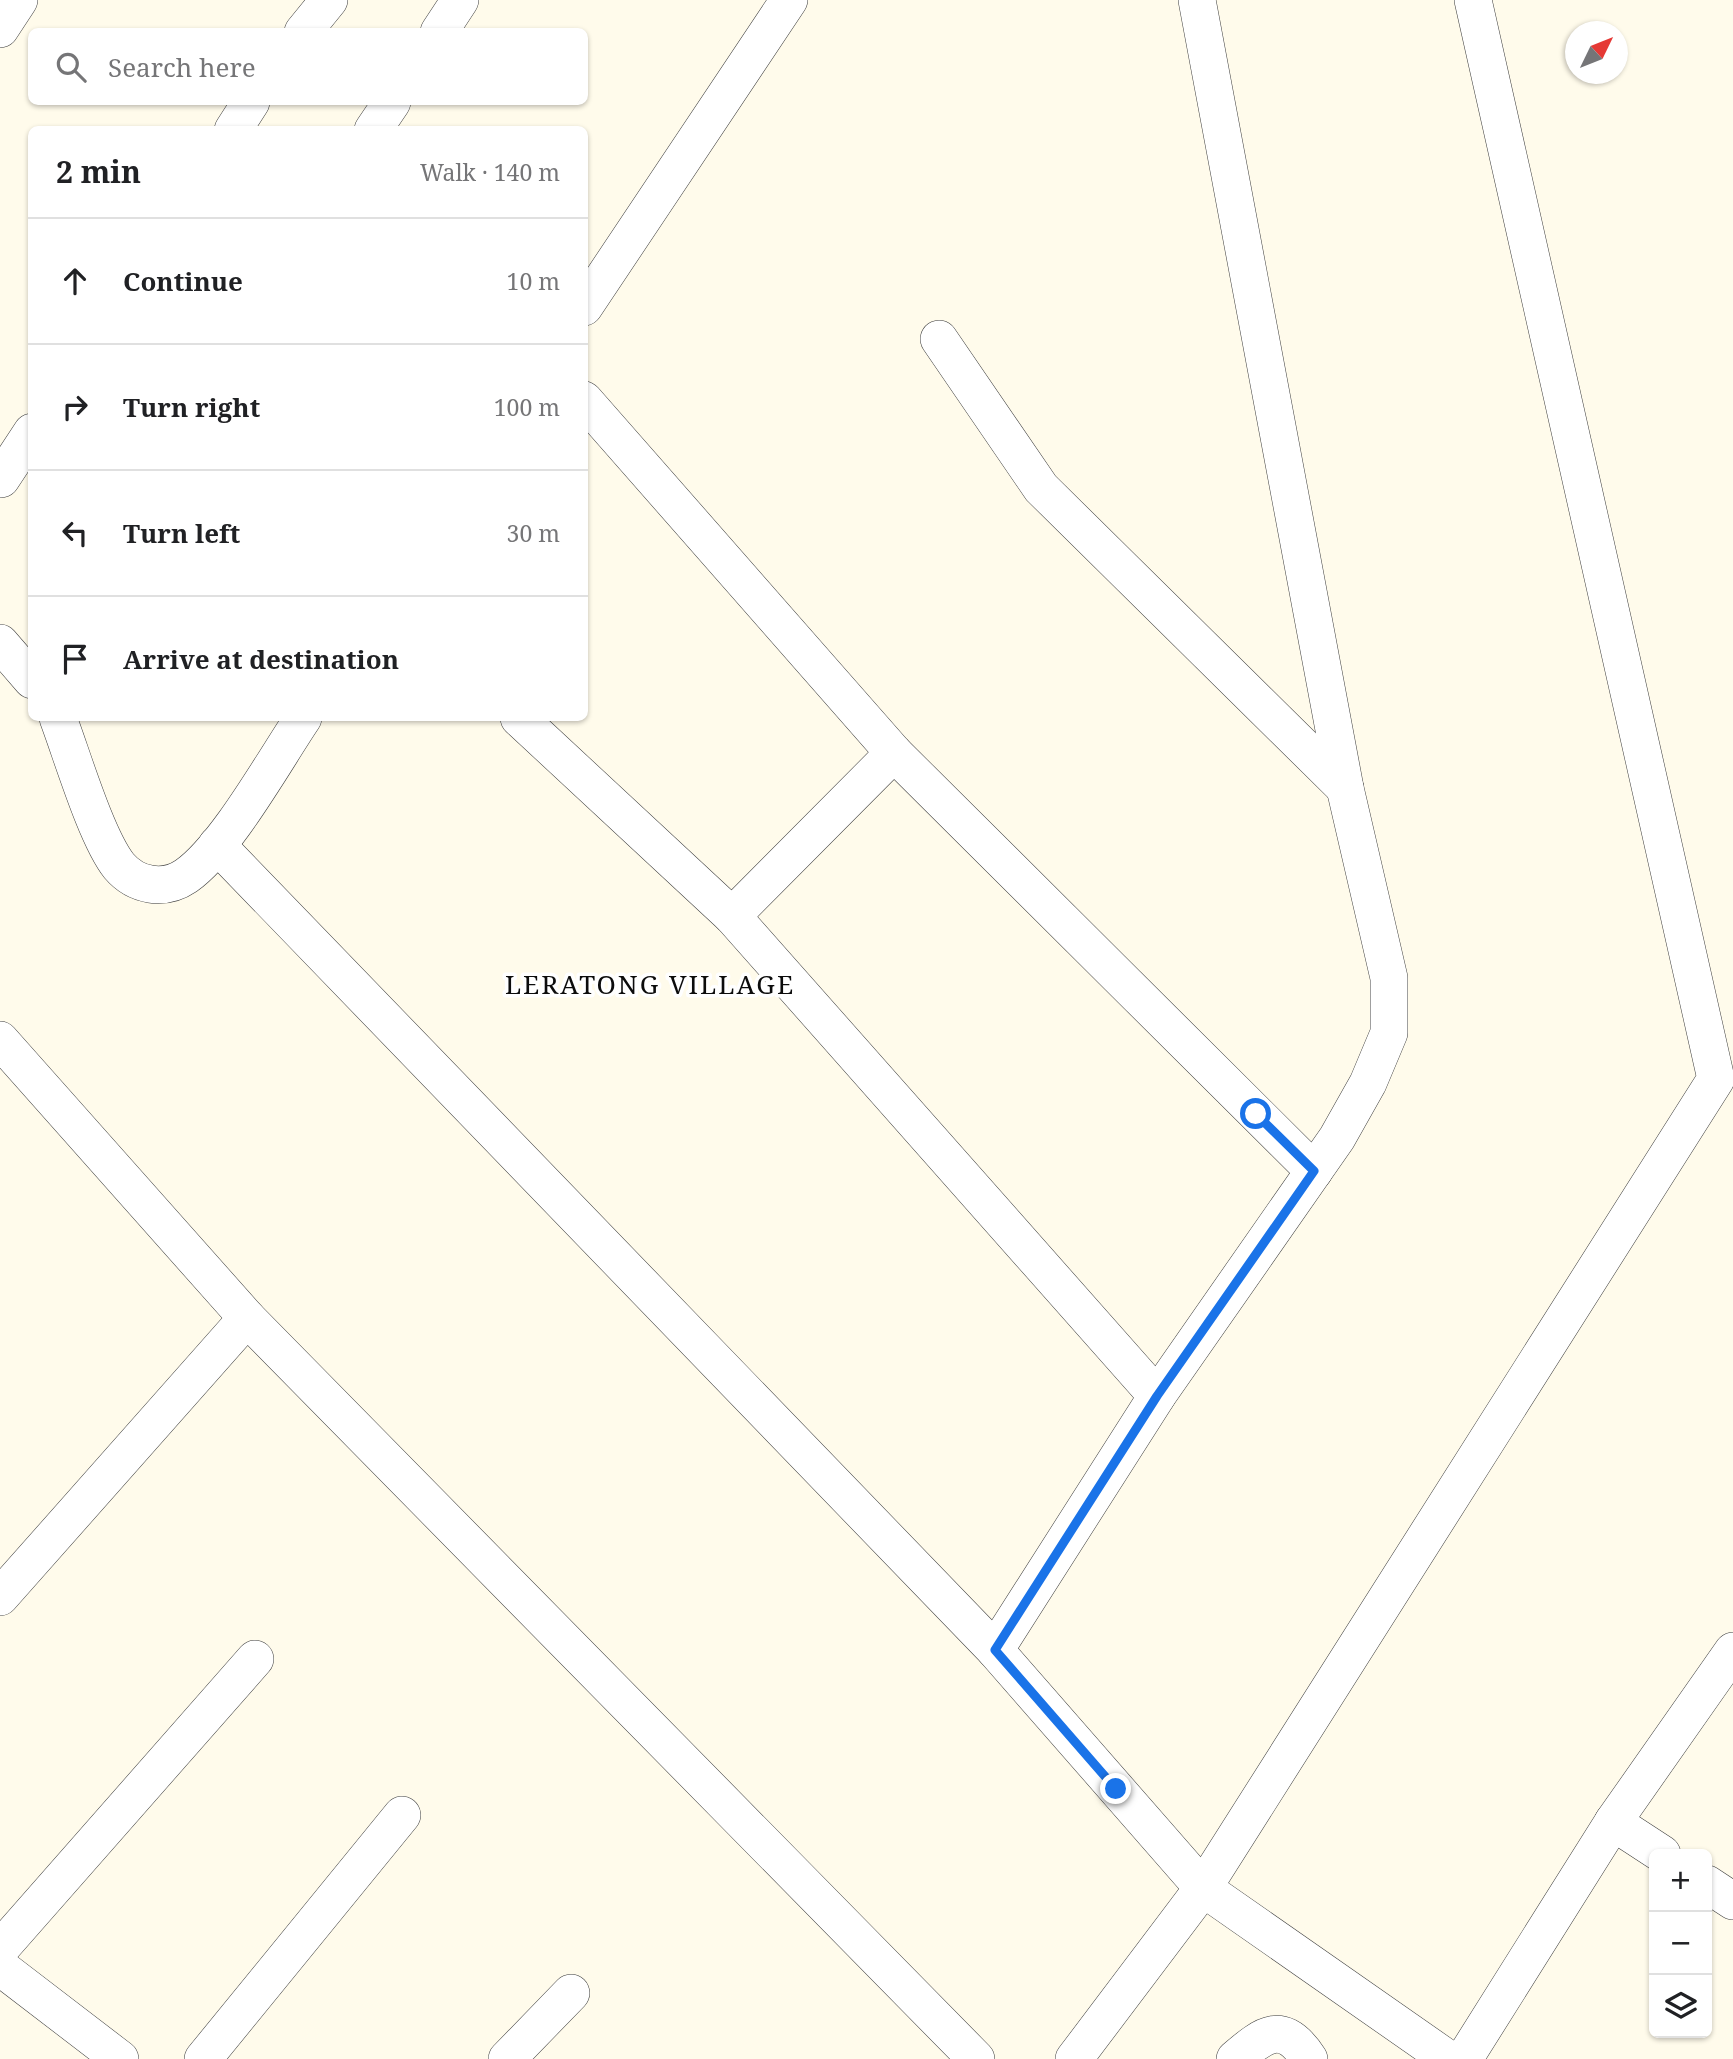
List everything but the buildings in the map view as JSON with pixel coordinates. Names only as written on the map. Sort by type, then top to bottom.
[{"type":"street","points":[[0,29],[19,0]]},
{"type":"street","points":[[306,28],[329,0]]},
{"type":"street","points":[[442,28],[460,0]]},
{"type":"street","points":[[588,301],[789,0]]},
{"type":"street","points":[[995,1650],[1157,1396],[1337,1138],[1368,1083],[1389,1034],[1389,978],[1345,788],[1197,0]]},
{"type":"street","points":[[1080,2057],[1203,1888],[1724,1086],[1473,0]]},
{"type":"street","points":[[236,126],[249,105]]},
{"type":"street","points":[[376,126],[390,105]]},
{"type":"street","points":[[939,339],[1041,488],[1345,788]]},
{"type":"street","points":[[588,405],[894,753],[1314,1171]]},
{"type":"street","points":[[0,480],[28,438]]},
{"type":"street","points":[[0,480],[28,465]]},
{"type":"street","points":[[0,643],[28,675]]},
{"type":"street","points":[[59,721],[100,827],[119,865],[132,877],[149,885],[162,886],[185,877],[217,845],[301,721]]},
{"type":"street","points":[[522,721],[732,916],[1157,1396]]},
{"type":"street","points":[[732,916],[894,753]]},
{"type":"street","points":[[217,845],[995,1650],[1203,1888],[1448,2059]]},
{"type":"street","points":[[0,1040],[247,1318],[976,2059]]},
{"type":"street","points":[[0,1597],[247,1318]]},
{"type":"street","points":[[1464,2059],[1613,1822],[1733,1651]]},
{"type":"street","points":[[0,1949],[255,1659]]},
{"type":"street","points":[[203,2059],[402,1815]]},
{"type":"street","points":[[1613,1822],[1654,1849]]},
{"type":"street","points":[[1712,1887],[1733,1901]]},
{"type":"street","points":[[0,1967],[120,2059]]},
{"type":"street","points":[[507,2059],[571,1993]]},
{"type":"street","points":[[1235,2059],[1266,2034],[1277,2032],[1288,2037],[1309,2059]]},
{"type":"district","name":"LERATONG VILLAGE","points":[[650,985]]},
{"type":"route","points":[[1116,1789],[995,1650],[1157,1396],[1314,1171],[1256,1114]]}]
